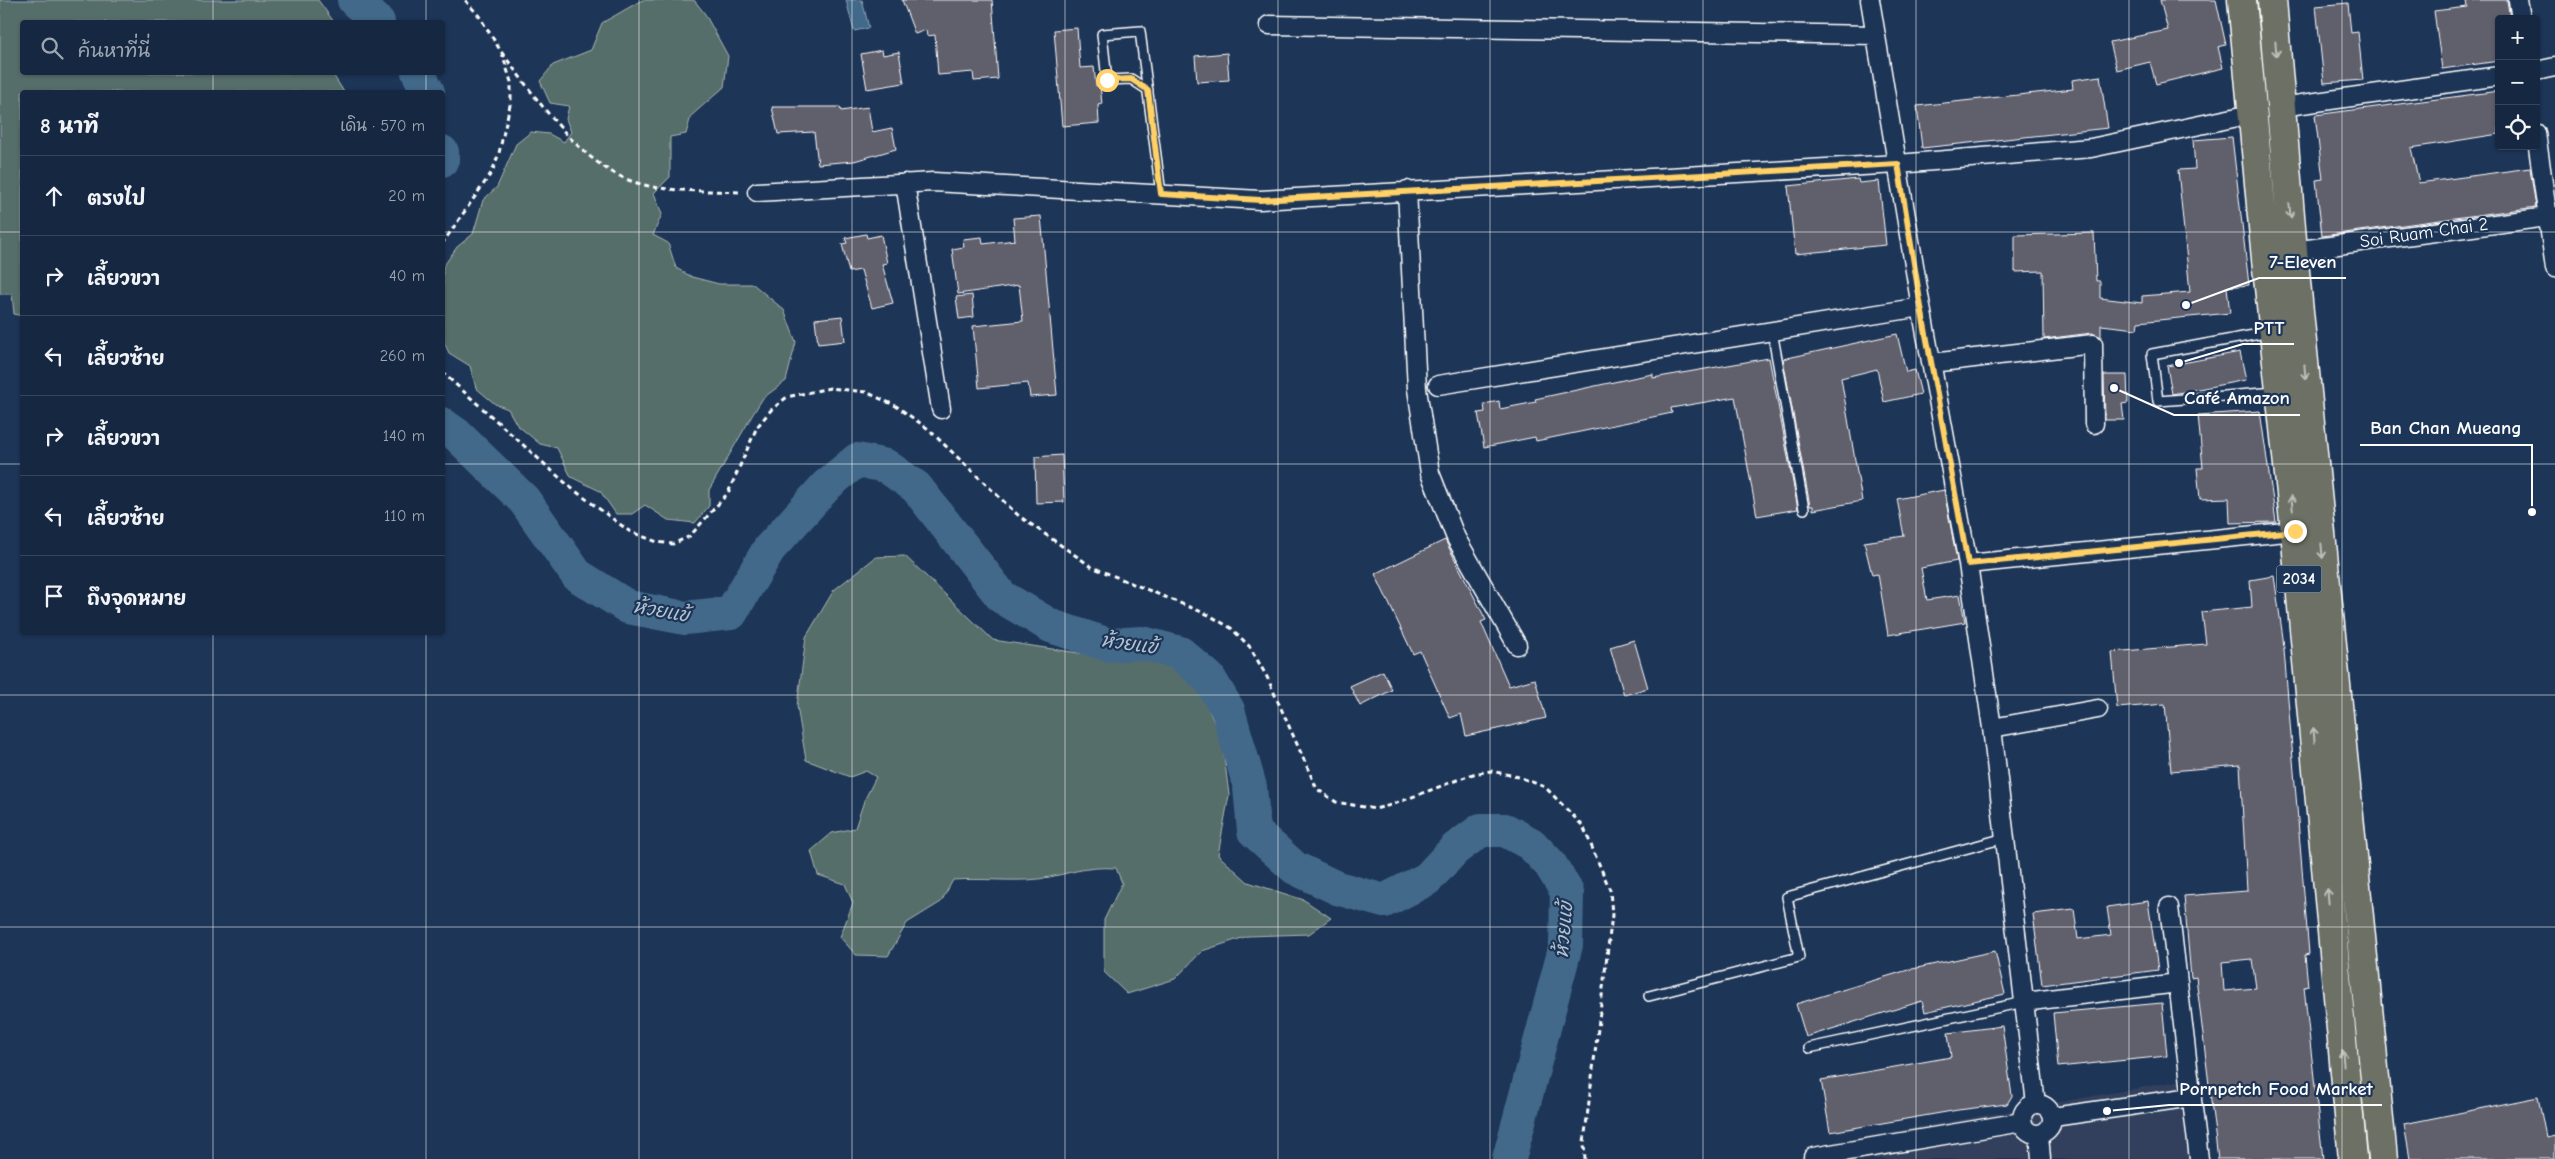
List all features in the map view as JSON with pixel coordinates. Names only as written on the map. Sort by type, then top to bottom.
[{"type":"main road","name":"2034","points":[[2242,0],[2295,531],[2353,1159]]},
{"type":"main road","name":"2034","points":[[2272,0],[2293,251],[2383,1159]]},
{"type":"street","points":[[1870,0],[1921,307],[1968,564],[1992,728],[2036,1104]]},
{"type":"street","points":[[2518,0],[2520,15]]},
{"type":"street","points":[[1269,25],[1876,35]]},
{"type":"street","points":[[2540,70],[2555,68]]},
{"type":"street","points":[[2281,107],[2495,77]]},
{"type":"street","points":[[757,192],[933,182],[1260,200],[1407,190],[1898,164],[2091,148],[2252,114]]},
{"type":"street","points":[[2539,150],[2551,216],[2555,268]]},
{"type":"street","points":[[905,184],[941,409]]},
{"type":"street","points":[[1407,190],[1418,389],[1430,473],[1456,538],[1516,645]]},
{"type":"street","name":"Soi Ruam Chai 2","points":[[2293,251],[2551,216]]},
{"type":"street","points":[[1438,385],[1921,307]]},
{"type":"street","points":[[1932,363],[2093,344],[2094,424]]},
{"type":"street","points":[[1968,564],[2295,531]]},
{"type":"street","points":[[1992,728],[2098,709]]},
{"type":"street","points":[[2169,907],[2198,1159]]},
{"type":"street","points":[[2024,1002],[2178,983]]},
{"type":"street","points":[[2053,1118],[2192,1097]]},
{"type":"street","points":[[2036,1104],[2048,1108],[2053,1118],[2051,1127],[2039,1134],[2029,1132],[2022,1122],[2025,1110],[2036,1104]]},
{"type":"street","points":[[1813,1157],[2022,1122]]},
{"type":"street","points":[[2039,1134],[2041,1159]]},
{"type":"lane","points":[[1148,90],[1131,79],[1107,80],[1102,34],[1140,31],[1148,90],[1161,194]]},
{"type":"lane","points":[[2274,331],[2152,354],[2158,401],[2280,392]]},
{"type":"lane","points":[[1772,332],[1804,509]]},
{"type":"lane","points":[[1649,996],[1799,957],[1787,897],[2004,838]]},
{"type":"lane","points":[[1810,1048],[2024,1002]]},
{"type":"path","points":[[465,0],[479,16],[502,53],[556,122],[609,172],[635,183],[666,188],[757,192]]},
{"type":"path","points":[[445,240],[492,172],[499,153],[511,101],[511,82],[502,53]]},
{"type":"path","points":[[445,375],[584,498],[629,531],[657,542],[673,544],[690,536],[723,499],[757,427],[771,410],[787,397],[830,388],[866,392],[896,406],[926,428],[1019,516],[1092,567],[1209,615],[1231,628],[1250,647],[1267,677],[1317,789],[1336,802],[1375,809],[1473,774],[1491,771],[1519,776],[1545,787],[1583,826],[1610,890],[1612,915],[1584,1142],[1585,1159]]},
{"type":"shaded area","points":[[846,0],[862,0],[869,28],[854,31]]},
{"type":"shaded area","points":[[2200,1077],[2209,1159],[1822,1159],[1818,1145]]},
{"type":"green space","points":[[0,0],[318,0],[333,20],[20,20],[20,75],[333,75],[343,90],[20,90],[20,316],[14,314],[12,294],[0,294]]},
{"type":"green space","points":[[642,0],[694,0],[705,14],[728,56],[724,87],[691,116],[686,134],[670,137],[670,177],[654,193],[662,214],[653,235],[668,243],[676,268],[692,277],[719,284],[753,284],[784,310],[796,342],[786,381],[763,398],[709,490],[709,506],[695,523],[668,520],[645,505],[632,514],[616,514],[600,491],[571,477],[557,448],[540,444],[517,425],[508,409],[495,404],[476,388],[470,366],[449,353],[445,344],[445,264],[457,247],[473,234],[483,200],[497,187],[516,144],[531,132],[549,134],[564,142],[571,132],[566,119],[569,106],[550,103],[540,81],[553,65],[591,50],[602,23]]},
{"type":"green space","points":[[905,556],[993,640],[1098,656],[1132,655],[1167,661],[1197,684],[1222,739],[1229,795],[1218,855],[1248,882],[1304,900],[1331,918],[1309,934],[1248,936],[1202,951],[1175,979],[1127,994],[1104,972],[1104,920],[1122,883],[1116,868],[1095,868],[1029,880],[953,880],[941,902],[907,923],[888,956],[856,955],[840,937],[853,903],[845,884],[818,875],[811,851],[832,833],[855,828],[864,801],[876,777],[866,771],[850,777],[806,760],[797,706],[806,637],[834,590],[876,557]]},
{"type":"building","points":[[902,0],[992,0],[998,79],[974,81],[973,72],[938,75],[935,35],[927,36],[926,30],[915,34]]},
{"type":"building","points":[[2160,0],[2216,0],[2226,45],[2218,47],[2223,68],[2156,84],[2150,62],[2117,70],[2110,42],[2168,30]]},
{"type":"building","points":[[2507,0],[2509,15],[2495,15],[2495,62],[2442,69],[2434,11],[2467,7],[2466,1]]},
{"type":"building","points":[[2348,3],[2351,33],[2358,32],[2363,80],[2324,83],[2316,6]]},
{"type":"building","points":[[1077,28],[1080,68],[1094,67],[1096,86],[1100,85],[1102,104],[1098,105],[1099,123],[1062,126],[1054,30]]},
{"type":"building","points":[[882,50],[883,55],[899,52],[904,83],[867,89],[861,54]]},
{"type":"building","points":[[1227,53],[1229,80],[1197,82],[1195,56]]},
{"type":"building","points":[[2100,76],[2108,128],[1922,148],[1917,106],[2073,89],[2072,80]]},
{"type":"building","points":[[2495,92],[2495,135],[2411,148],[2419,183],[2530,168],[2536,207],[2322,236],[2316,180],[2323,179],[2315,115]]},
{"type":"building","points":[[772,107],[840,107],[841,111],[868,107],[872,132],[892,128],[896,149],[854,161],[818,164],[814,132],[778,134]]},
{"type":"building","points":[[2232,137],[2249,285],[2227,287],[2230,313],[2138,322],[2137,329],[2101,325],[2101,337],[2092,333],[2044,339],[2043,271],[2015,272],[2015,235],[2094,233],[2096,281],[2100,281],[2100,298],[2142,303],[2142,296],[2190,292],[2178,170],[2195,169],[2193,140]]},
{"type":"building","points":[[1858,179],[1859,183],[1879,181],[1886,245],[1795,254],[1788,186]]},
{"type":"building","points":[[1041,216],[1057,395],[1030,397],[1028,383],[979,388],[973,326],[1023,321],[1019,285],[958,294],[952,249],[964,247],[963,239],[982,237],[983,244],[1015,240],[1013,218]]},
{"type":"building","points":[[866,234],[867,238],[881,235],[887,263],[882,264],[893,303],[872,308],[861,270],[849,272],[842,244],[847,243],[845,238]]},
{"type":"building","points":[[972,295],[974,317],[959,319],[956,297]]},
{"type":"building","points":[[842,316],[845,341],[818,344],[815,319]]},
{"type":"building","points":[[1897,334],[1906,372],[1915,370],[1921,394],[1884,402],[1877,369],[1841,378],[1862,501],[1813,510],[1813,506],[1810,506],[1783,359]]},
{"type":"building","points":[[2240,352],[2246,380],[2172,394],[2167,366]]},
{"type":"building","points":[[1769,358],[1798,509],[1757,516],[1735,397],[1671,408],[1672,413],[1536,441],[1535,437],[1484,447],[1478,413],[1485,412],[1484,404],[1499,401],[1500,409],[1536,402],[1535,399],[1637,377],[1653,374],[1653,378]]},
{"type":"building","points":[[2104,375],[2127,375],[2128,403],[2122,404],[2124,420],[2105,420]]},
{"type":"building","points":[[2260,411],[2276,522],[2230,523],[2229,498],[2200,499],[2197,468],[2203,468],[2198,415]]},
{"type":"building","points":[[1062,455],[1064,502],[1036,503],[1035,457]]},
{"type":"building","points":[[1944,490],[1957,561],[1921,568],[1927,600],[1960,595],[1965,622],[1888,635],[1878,574],[1872,575],[1864,542],[1904,536],[1897,499]]},
{"type":"building","points":[[1445,540],[1486,620],[1481,622],[1509,686],[1535,679],[1546,718],[1466,736],[1461,714],[1450,718],[1420,651],[1413,654],[1375,574]]},
{"type":"building","points":[[2274,576],[2283,638],[2309,954],[2305,955],[2308,986],[2304,987],[2323,1159],[2218,1159],[2196,977],[2191,978],[2184,896],[2247,891],[2240,765],[2171,771],[2165,704],[2117,708],[2112,652],[2206,644],[2202,612],[2252,607],[2250,580]],"holes":[[[2252,959],[2256,988],[2224,991],[2222,962]]]},
{"type":"building","points":[[1634,640],[1648,688],[1624,695],[1610,647]]},
{"type":"building","points":[[1383,671],[1392,690],[1360,706],[1350,686]]},
{"type":"building","points":[[2148,901],[2158,970],[2042,985],[2033,914],[2074,909],[2078,939],[2111,935],[2107,907]]},
{"type":"building","points":[[1995,951],[2005,994],[1925,1012],[1922,1001],[1806,1037],[1796,1004],[1908,970]]},
{"type":"building","points":[[2162,1003],[2167,1056],[2058,1067],[2053,1013]]},
{"type":"building","points":[[2002,1026],[2012,1096],[2007,1104],[1958,1110],[1830,1132],[1821,1080],[1951,1057],[1948,1033]]},
{"type":"building","points":[[2538,1097],[2546,1137],[2555,1135],[2555,1159],[2410,1159],[2404,1124]]},
{"type":"waterway","name":"ห้วยแข้","points":[[354,0],[376,20]]},
{"type":"waterway","name":"ห้วยแข้","points":[[420,75],[427,90]]},
{"type":"waterway","name":"ห้วยแข้","points":[[445,426],[456,434],[524,500],[577,575],[628,607],[685,618],[731,613],[769,549],[827,485],[857,460],[886,466],[916,487],[1002,597],[1051,626],[1109,645],[1142,643],[1180,653],[1209,678],[1228,710],[1250,787],[1254,831],[1295,868],[1337,888],[1384,901],[1427,879],[1455,849],[1481,830],[1505,830],[1531,844],[1550,864],[1567,892],[1566,945],[1509,1159]]},
{"type":"place","name":"7-Eleven","points":[[2186,305]]},
{"type":"place","name":"PTT","points":[[2179,363]]},
{"type":"place","name":"Café Amazon","points":[[2114,388]]},
{"type":"place","name":"Ban Chan Mueang","points":[[2532,512]]},
{"type":"place","name":"Pornpetch Food Market","points":[[2107,1111]]},
{"type":"route","points":[[1107,80],[1131,79],[1148,90],[1161,194],[1260,200],[1407,190],[1898,164],[1921,307],[1968,564],[2295,531]]}]
